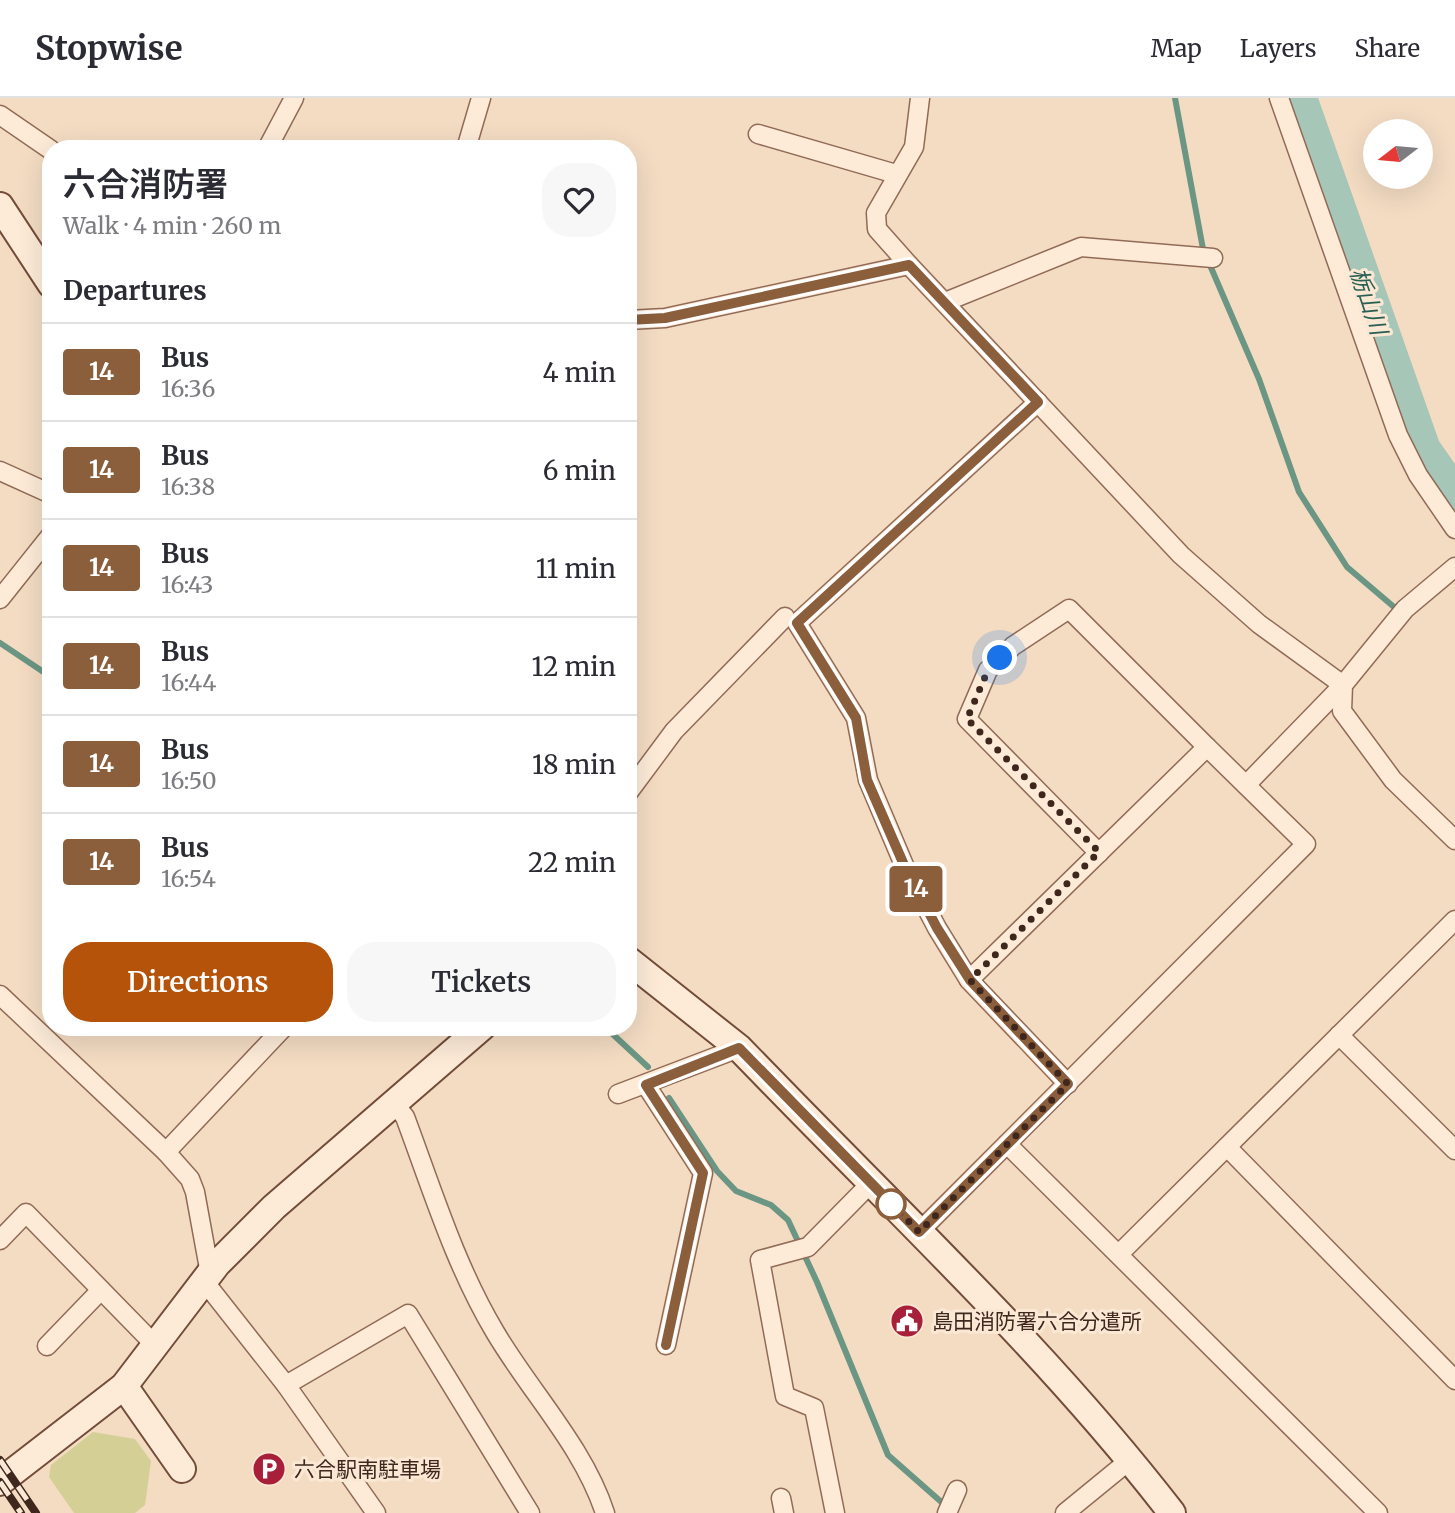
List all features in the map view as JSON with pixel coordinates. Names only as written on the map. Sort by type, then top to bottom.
[{"type":"street","points":[[272,140],[294,98]]},
{"type":"street","points":[[469,140],[481,98]]},
{"type":"street","points":[[920,98],[914,147],[896,174],[876,213],[877,229],[1181,555],[1259,624],[1343,685]]},
{"type":"street","points":[[1279,98],[1398,435],[1418,475],[1455,529]]},
{"type":"street","points":[[0,116],[42,144]]},
{"type":"street","points":[[758,134],[896,174]]},
{"type":"street","points":[[0,206],[42,270]]},
{"type":"street","points":[[945,302],[1081,247],[1193,259],[1213,258]]},
{"type":"street","points":[[637,320],[665,318],[909,265]]},
{"type":"street","points":[[1038,402],[797,623],[856,718],[867,780],[904,865],[970,980],[1068,1084]]},
{"type":"street","points":[[0,471],[42,490]]},
{"type":"street","points":[[0,598],[42,545]]},
{"type":"street","points":[[1246,785],[1343,685],[1405,609],[1455,567]]},
{"type":"street","points":[[919,1232],[1306,844],[1069,609],[1013,646],[988,670],[967,719],[1099,852]]},
{"type":"street","points":[[637,781],[674,731],[785,617]]},
{"type":"street","points":[[1343,685],[1342,711],[1393,779],[1455,840]]},
{"type":"street","points":[[970,980],[1207,747]]},
{"type":"street","points":[[1119,1254],[1455,920]]},
{"type":"street","points":[[1441,934],[1455,947]]},
{"type":"street","points":[[637,967],[739,1048],[1032,1347],[1131,1460],[1172,1513]]},
{"type":"street","points":[[4,1006],[166,1152],[190,1179],[195,1192],[207,1277],[376,1513]]},
{"type":"street","points":[[1339,1035],[1455,1150]]},
{"type":"street","points":[[166,1152],[276,1036]]},
{"type":"street","points":[[0,1482],[124,1385],[207,1277],[274,1207],[471,1036]]},
{"type":"street","points":[[618,1094],[739,1048]]},
{"type":"street","points":[[646,1085],[703,1173],[666,1345]]},
{"type":"street","points":[[394,1102],[405,1116],[466,1279],[495,1333],[594,1480],[605,1513]]},
{"type":"street","points":[[1007,1144],[1378,1513]]},
{"type":"street","points":[[1227,1147],[1455,1380]]},
{"type":"street","points":[[835,1513],[814,1408],[785,1396],[760,1261],[808,1247],[871,1183]]},
{"type":"street","points":[[0,1240],[26,1213],[155,1345]]},
{"type":"street","points":[[47,1346],[101,1290]]},
{"type":"street","points":[[286,1385],[408,1314],[530,1513]]},
{"type":"street","points":[[124,1385],[182,1469]]},
{"type":"street","points":[[1065,1513],[1131,1460]]},
{"type":"street","points":[[947,1513],[956,1492]]},
{"type":"shaded area","points":[[93,1432],[135,1439],[151,1461],[145,1505],[135,1513],[74,1513],[49,1477],[51,1465]]},
{"type":"waterway","points":[[1175,98],[1203,249],[1259,379],[1299,492],[1347,567],[1394,607]]},
{"type":"waterway","name":"栃山川","points":[[1298,98],[1422,450],[1455,497]]},
{"type":"waterway","points":[[0,643],[42,671]]},
{"type":"waterway","points":[[615,1036],[648,1067]]},
{"type":"waterway","points":[[669,1098],[717,1171],[736,1191],[771,1205],[788,1220],[817,1282],[888,1455],[947,1507]]},
{"type":"railway","points":[[0,1460],[36,1513]]},
{"type":"railway","points":[[0,1482],[21,1513]]},
{"type":"bus line","name":"14","points":[[637,320],[665,318],[909,265],[1038,402],[797,623],[856,718],[867,780],[904,865],[937,928],[970,980],[1068,1084],[919,1232],[739,1048],[646,1085],[703,1173],[666,1345]]},
{"type":"place","name":"島田消防署六合分遣所","points":[[907,1321]]},
{"type":"place","name":"六合駅南駐車場","points":[[269,1469]]},
{"type":"route","points":[[891,1204],[887,1199],[919,1232],[1068,1084],[970,980],[1099,852],[967,719],[988,670],[1000,658]]}]
